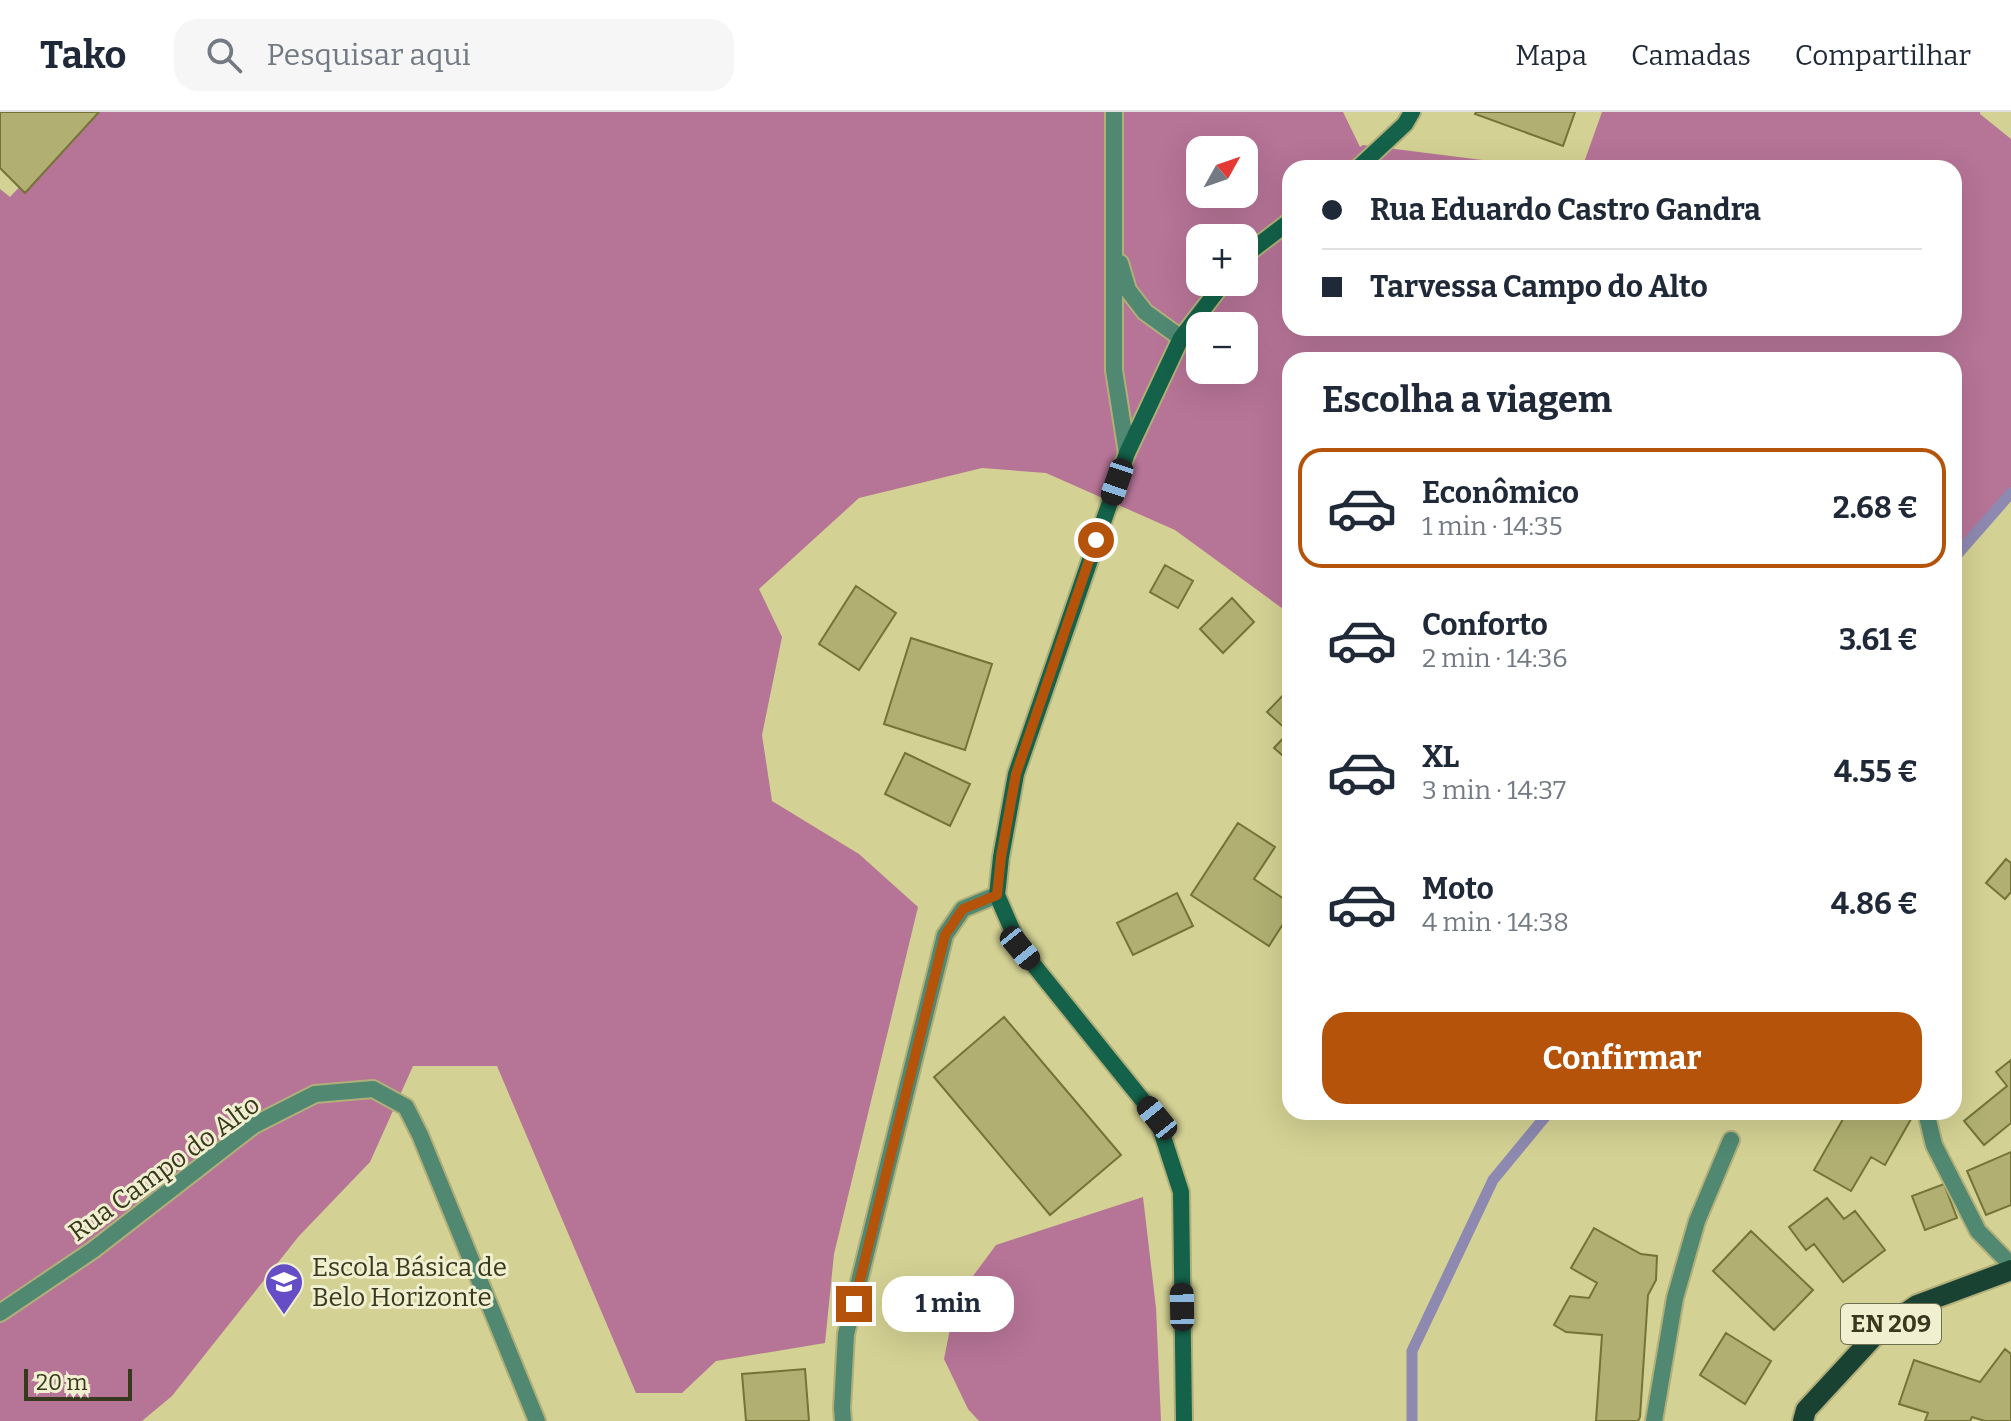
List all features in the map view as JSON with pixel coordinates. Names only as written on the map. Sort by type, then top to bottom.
[{"type":"main road","name":"EN 209","points":[[1803,1421],[1806,1410],[1878,1332],[1917,1305],[2011,1267]]},
{"type":"street","points":[[1114,112],[1114,370],[1127,453]]},
{"type":"street","points":[[1367,160],[1405,124],[1412,112]]},
{"type":"street","points":[[1258,245],[1282,227]]},
{"type":"street","points":[[1116,246],[1128,290],[1145,312],[1181,338]]},
{"type":"street","points":[[1184,1421],[1181,1192],[1157,1118],[1020,948],[997,895],[1016,774],[1127,453],[1181,338],[1213,296]]},
{"type":"street","points":[[843,1421],[846,1334],[945,935],[963,909],[997,895]]},
{"type":"street","name":"Rua Campo do Alto","points":[[0,1313],[93,1250],[254,1125],[315,1094],[373,1089],[406,1107],[420,1135],[537,1421]]},
{"type":"street","points":[[1928,1120],[1934,1145],[1978,1231],[2011,1267]]},
{"type":"street","points":[[1654,1421],[1675,1298],[1697,1221],[1731,1140]]},
{"type":"shaded area","points":[[90,112],[1343,112],[1360,147],[1483,160],[1282,160],[1282,336],[1962,336],[1962,160],[1585,160],[1602,112],[1980,112],[2011,139],[2011,487],[1962,542],[1962,352],[1282,352],[1282,608],[1175,530],[1046,473],[982,468],[859,498],[759,589],[782,637],[762,735],[772,801],[859,854],[918,907],[834,1254],[825,1343],[716,1361],[682,1393],[636,1393],[497,1066],[413,1066],[370,1162],[299,1236],[172,1396],[142,1421],[0,1421],[0,189],[10,197]]},
{"type":"shaded area","points":[[1143,1197],[1156,1308],[1161,1421],[979,1421],[968,1409],[944,1359],[956,1299],[996,1245]]},
{"type":"building","points":[[0,112],[99,112],[25,193],[0,168]]},
{"type":"building","points":[[1476,112],[1575,112],[1563,146]]},
{"type":"building","points":[[1165,565],[1193,581],[1178,608],[1150,592]]},
{"type":"building","points":[[856,586],[896,613],[859,670],[819,644]]},
{"type":"building","points":[[1232,598],[1254,622],[1223,653],[1200,629]]},
{"type":"building","points":[[911,638],[992,664],[965,750],[884,724]]},
{"type":"building","points":[[1282,696],[1282,726],[1267,712]]},
{"type":"building","points":[[1282,739],[1282,755],[1274,748]]},
{"type":"building","points":[[905,753],[970,784],[950,826],[885,794]]},
{"type":"building","points":[[1238,823],[1275,847],[1254,879],[1282,898],[1282,926],[1269,946],[1191,895]]},
{"type":"building","points":[[2006,859],[2011,863],[2011,892],[2005,899],[1986,883]]},
{"type":"building","points":[[1177,893],[1193,926],[1133,955],[1117,923]]},
{"type":"building","points":[[1004,1017],[1121,1155],[1050,1215],[934,1077]]},
{"type":"building","points":[[2011,1060],[2011,1123],[1984,1145],[1964,1121],[2007,1086],[1996,1072]]},
{"type":"building","points":[[1842,1120],[1910,1120],[1885,1165],[1871,1157],[1851,1191],[1814,1170]]},
{"type":"building","points":[[2011,1152],[2011,1205],[1986,1215],[1967,1171]]},
{"type":"building","points":[[1944,1184],[1957,1218],[1925,1230],[1912,1196]]},
{"type":"building","points":[[1827,1198],[1844,1219],[1855,1211],[1885,1250],[1843,1282],[1814,1244],[1806,1250],[1789,1227]]},
{"type":"building","points":[[1594,1228],[1641,1254],[1657,1256],[1656,1280],[1648,1295],[1638,1421],[1596,1421],[1602,1335],[1566,1332],[1554,1325],[1570,1296],[1589,1298],[1597,1283],[1571,1268]]},
{"type":"building","points":[[1751,1231],[1813,1290],[1774,1330],[1713,1271]]},
{"type":"building","points":[[1726,1333],[1771,1361],[1745,1404],[1700,1375]]},
{"type":"building","points":[[2005,1349],[2011,1354],[2011,1421],[1985,1421],[1972,1417],[1970,1421],[1925,1421],[1928,1413],[1899,1404],[1914,1360],[1980,1382]]},
{"type":"building","points":[[805,1369],[809,1421],[746,1421],[742,1374]]},
{"type":"waterway","points":[[1962,549],[2011,493]]},
{"type":"waterway","points":[[1412,1421],[1412,1351],[1493,1180],[1542,1120]]},
{"type":"place","name":"Escola Básica de Belo Horizonte","points":[[284,1316]]},
{"type":"route","points":[[854,1304],[945,935],[963,909],[997,895],[1016,774],[1096,540]]}]
